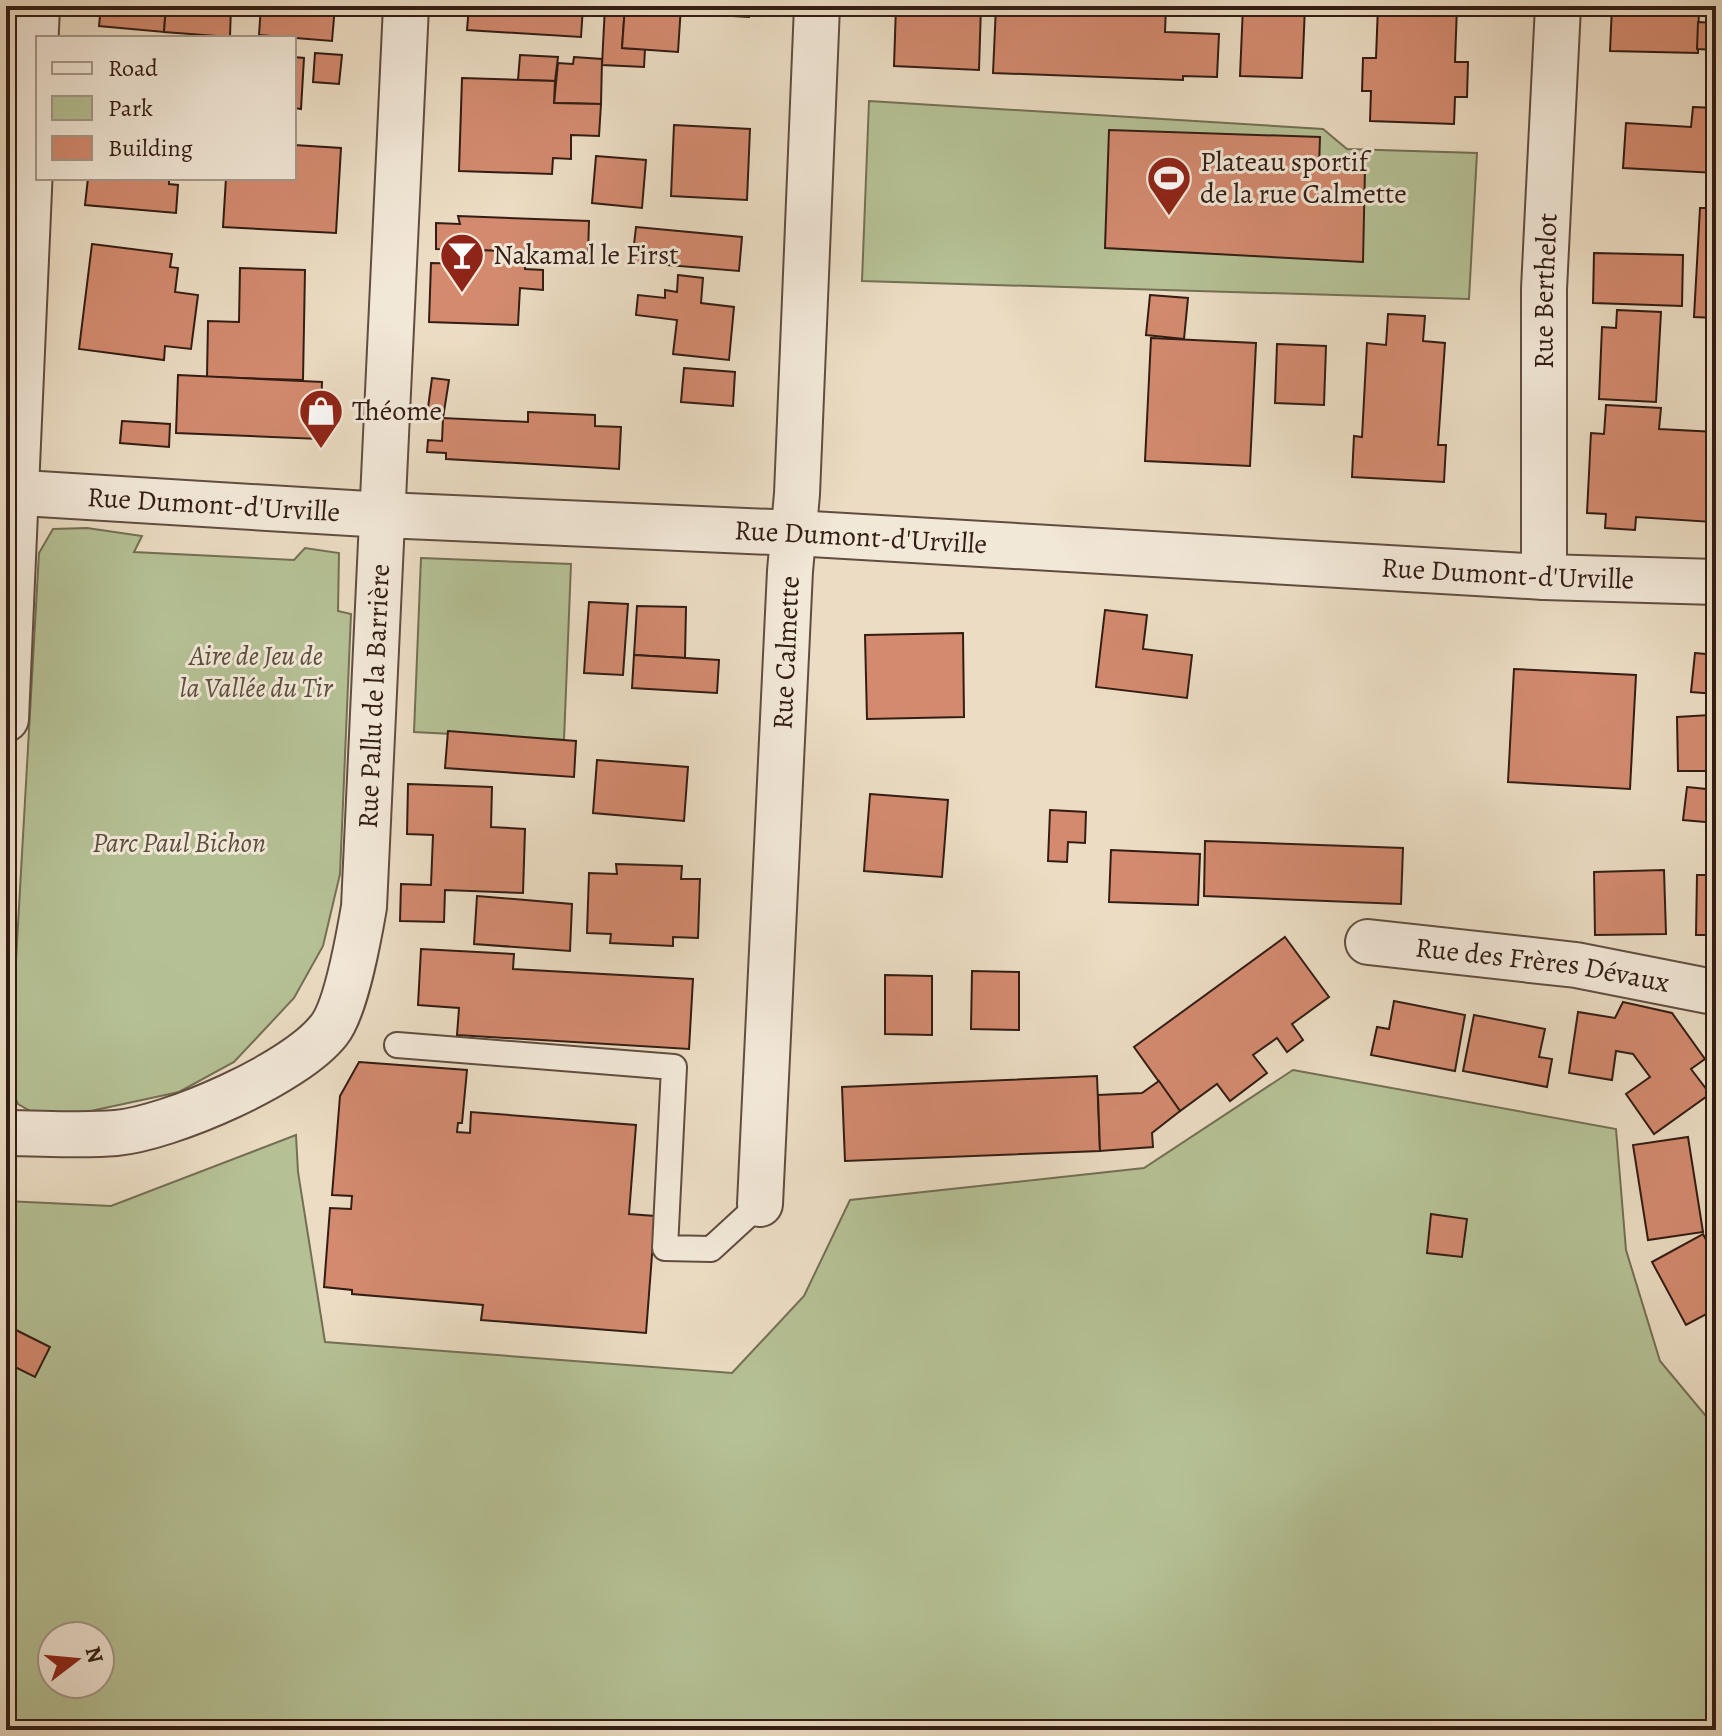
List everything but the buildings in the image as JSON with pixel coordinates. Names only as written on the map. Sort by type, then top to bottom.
[{"type":"street","points":[[6,719],[10,492],[37,6]]},
{"type":"street","name":"Rue Pallu de la Barrière","points":[[6,1133],[119,1133],[203,1109],[285,1066],[330,1030],[353,965],[364,907],[406,6]]},
{"type":"street","name":"Rue Calmette","points":[[760,1204],[817,6]]},
{"type":"street","name":"Rue Berthelot","points":[[1544,577],[1544,289],[1558,6]]},
{"type":"street","name":"Rue Dumont-d'Urville","points":[[10,492],[384,515],[794,533],[1544,577],[1716,582]]},
{"type":"street","name":"Rue des Frères Dévaux","points":[[1368,942],[1576,965],[1716,990]]},
{"type":"lane","points":[[397,1045],[674,1067],[665,1248],[711,1249],[760,1204]]},
{"type":"green space","name":"Plateau sportif de la rue Calmette","points":[[869,101],[1323,129],[1347,149],[1477,153],[1469,299],[862,281]]},
{"type":"green space","name":"Parc Paul Bichon","points":[[87,528],[142,536],[134,552],[294,560],[305,548],[339,553],[338,611],[351,614],[340,874],[323,946],[294,998],[234,1062],[179,1092],[77,1114],[39,1116],[18,1104],[9,1084],[39,553],[53,529]]},
{"type":"green space","points":[[421,558],[571,564],[564,740],[414,732]]},
{"type":"green space","points":[[1293,1070],[1616,1129],[1626,1250],[1660,1361],[1716,1428],[1716,1730],[6,1730],[6,1201],[111,1206],[296,1135],[298,1172],[325,1342],[732,1373],[804,1296],[850,1200],[1144,1168]]},
{"type":"place","name":"Plateau sportif de la rue Calmette","points":[[1169,217]]},
{"type":"place","name":"Nakamal le First","points":[[462,294]]},
{"type":"place","name":"Théome","points":[[321,450]]},
{"type":"park label","name":"Aire de Jeu de la Vallée du Tir","points":[[256,672]]}]
